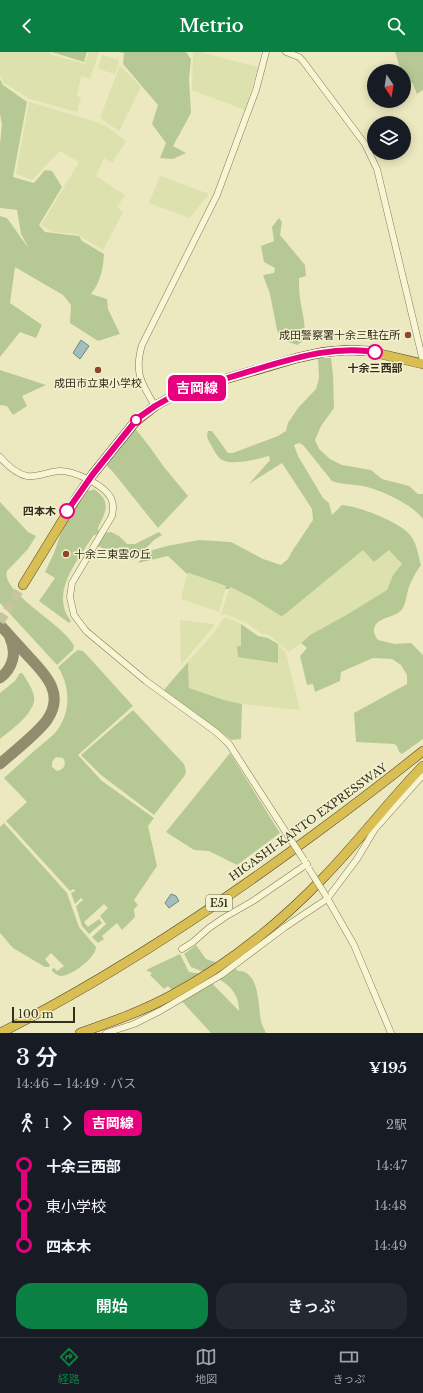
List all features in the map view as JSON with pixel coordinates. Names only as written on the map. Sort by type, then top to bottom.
[{"type":"highway","points":[[23,585],[40,559],[67,511],[89,480],[135,422],[155,406],[171,397],[185,391],[297,358],[324,352],[348,350],[368,351],[423,362]]},
{"type":"highway","name":"HIGASHI-KANTO EXPRESSWAY","points":[[0,1033],[116,969],[181,928],[281,859],[423,751]]},
{"type":"highway","points":[[80,1033],[140,1010],[172,995],[228,960],[261,936],[325,877],[423,766]]},
{"type":"street","points":[[155,406],[142,386],[138,375],[138,363],[142,345],[217,195],[256,90],[266,52]]},
{"type":"street","points":[[286,52],[299,57],[303,61],[365,144],[377,169],[423,362]]},
{"type":"street","points":[[0,457],[14,471],[28,476],[64,471],[74,473],[89,480],[106,491],[110,496],[113,510],[109,522],[72,583],[70,593],[71,604],[77,621],[86,631],[146,681],[226,741],[248,772],[307,864],[354,945],[391,1033]]},
{"type":"street","points":[[106,1033],[134,1024],[154,1014],[221,975],[326,897],[357,859],[376,829],[423,775]]},
{"type":"street","points":[[182,950],[224,917],[253,901],[307,864]]},
{"type":"green space","points":[[0,52],[49,52],[52,55],[85,64],[89,52],[99,52],[90,79],[81,76],[77,96],[81,97],[77,112],[30,99],[4,83],[0,75]]},
{"type":"green space","points":[[52,52],[87,52],[84,62]]},
{"type":"green space","points":[[119,52],[186,52],[191,59],[189,79],[191,113],[173,146],[186,153],[173,159],[160,158],[166,143],[152,124],[158,105],[123,64],[124,53]]},
{"type":"green space","points":[[193,52],[199,52],[258,67],[245,110],[192,90]]},
{"type":"green space","points":[[395,52],[423,52],[423,90],[417,94],[411,82],[411,64],[399,64]]},
{"type":"green space","points":[[102,55],[119,60],[115,74],[98,69]]},
{"type":"green space","points":[[120,65],[141,87],[119,131],[100,118]]},
{"type":"green space","points":[[0,79],[3,85],[27,102],[13,177],[34,183],[45,170],[52,171],[62,187],[39,225],[45,232],[79,236],[82,241],[104,254],[101,275],[91,294],[107,299],[108,309],[120,334],[98,341],[70,323],[71,305],[63,295],[15,267],[10,303],[42,325],[36,338],[20,332],[0,357],[0,216],[7,218],[29,249],[21,234],[17,210],[0,208],[0,144],[2,125],[0,114]]},
{"type":"green space","points":[[29,102],[97,122],[109,128],[126,141],[112,163],[104,158],[96,176],[125,195],[117,207],[123,212],[103,250],[77,234],[53,232],[41,225],[79,162],[60,151],[32,180],[16,174]]},
{"type":"green space","points":[[160,176],[209,194],[190,218],[149,203]]},
{"type":"green space","points":[[279,218],[282,222],[280,235],[305,265],[306,276],[299,278],[304,335],[303,341],[297,345],[285,340],[277,330],[270,294],[263,275],[274,273],[275,268],[264,262],[261,246],[274,241],[272,227]]},
{"type":"green space","points":[[318,358],[331,358],[334,408],[321,426],[315,440],[319,449],[330,459],[342,465],[371,470],[382,479],[409,486],[418,494],[423,494],[423,519],[412,508],[387,494],[363,486],[332,481],[303,445],[299,443],[294,445],[298,456],[323,498],[329,503],[332,515],[342,505],[358,508],[388,520],[405,530],[416,545],[421,565],[410,584],[403,608],[397,614],[377,623],[374,630],[378,640],[395,644],[411,643],[423,655],[423,739],[402,754],[394,744],[356,742],[354,713],[407,684],[407,675],[401,665],[392,659],[373,658],[341,672],[340,681],[315,692],[313,684],[307,685],[300,656],[307,648],[301,643],[310,635],[387,590],[393,575],[402,564],[389,550],[374,562],[363,550],[281,616],[251,597],[231,587],[229,589],[225,589],[226,586],[189,573],[187,574],[168,556],[138,563],[153,550],[199,540],[231,542],[263,559],[281,565],[288,559],[313,520],[312,509],[282,463],[249,484],[270,460],[269,456],[245,461],[226,462],[220,459],[216,453],[208,440],[207,433],[208,431],[212,431],[228,453],[233,453],[278,436],[286,431],[288,423],[298,408],[316,389],[319,378]]},
{"type":"green space","points":[[0,370],[46,385],[22,396],[27,406],[13,415],[7,406],[0,405]]},
{"type":"green space","points":[[134,427],[188,496],[158,528],[105,464]]},
{"type":"green space","points":[[94,489],[103,498],[106,507],[98,528],[99,533],[93,536],[80,555],[64,588],[63,599],[65,610],[71,621],[69,623],[39,601],[55,578],[45,572],[61,533],[85,491]]},
{"type":"green space","points":[[0,502],[28,532],[36,536],[28,549],[7,571],[8,579],[13,589],[59,628],[74,646],[73,650],[57,665],[0,603]]},
{"type":"green space","points":[[111,532],[119,536],[127,544],[135,544],[159,532],[162,535],[154,540],[134,560],[97,546],[105,533]]},
{"type":"green space","points":[[389,549],[402,564],[393,575],[387,590],[310,635],[289,652],[269,635],[262,634],[246,623],[225,614],[221,615],[229,589],[231,587],[251,597],[273,611],[284,615],[363,550]]},
{"type":"green space","points":[[188,573],[226,586],[219,612],[181,599]]},
{"type":"green space","points":[[226,617],[241,624],[241,646],[278,663],[278,644],[286,653],[300,710],[242,704],[224,700],[189,688],[188,662]]},
{"type":"green space","points":[[180,620],[214,624],[214,626],[181,665]]},
{"type":"green space","points":[[241,624],[258,636],[268,638],[278,644],[278,663],[238,657],[237,646],[241,646]]},
{"type":"green space","points":[[78,650],[83,651],[133,706],[78,755],[102,781],[154,818],[148,826],[157,866],[134,900],[138,905],[134,909],[135,917],[122,930],[117,923],[102,936],[104,939],[98,943],[92,937],[106,924],[100,916],[108,908],[104,904],[84,922],[88,927],[99,919],[102,923],[89,934],[82,926],[76,906],[83,900],[81,898],[75,904],[71,893],[75,891],[74,889],[70,891],[6,821],[27,802],[4,778],[53,735],[60,726],[66,709],[67,692],[58,667]],"holes":[[[56,757],[63,758],[65,762],[64,766],[57,771],[52,767],[52,762]]]},
{"type":"green space","points":[[188,662],[189,688],[224,700],[242,704],[241,739],[231,740],[163,691]]},
{"type":"green space","points":[[20,673],[22,673],[31,687],[34,695],[34,702],[32,708],[24,718],[0,739],[0,693],[15,681]]},
{"type":"green space","points":[[133,710],[184,764],[186,771],[185,775],[154,815],[101,775],[81,755]]},
{"type":"green space","points":[[230,753],[280,833],[237,865],[209,851],[194,850],[166,832]]},
{"type":"green space","points":[[4,823],[67,893],[79,927],[96,947],[92,956],[82,966],[70,973],[60,976],[52,971],[54,968],[57,971],[64,966],[51,953],[45,959],[50,965],[49,967],[45,967],[13,948],[0,933],[0,827]]},
{"type":"green space","points":[[196,945],[206,959],[238,971],[245,972],[250,976],[257,990],[262,1026],[266,1033],[211,1033],[168,986],[164,989],[150,975],[152,973],[146,970],[180,954],[189,972],[203,974],[239,1011],[235,994],[230,987],[216,977],[191,967],[184,954]]},
{"type":"water","points":[[81,340],[89,346],[80,359],[73,353]]},
{"type":"water","points":[[171,894],[176,896],[179,901],[169,908],[165,903]]},
{"type":"taxiway","points":[[0,625],[42,671],[54,693],[52,711],[47,720],[31,737],[0,764]]},
{"type":"taxiway","points":[[0,678],[11,665],[13,649],[10,638]]},
{"type":"tunnel","points":[[0,622],[23,585]]},
{"type":"bus line","name":"吉岡線","points":[[67,511],[93,474],[138,418],[148,410],[171,397],[185,391],[245,373],[324,352],[360,350],[375,352]]},
{"type":"place","name":"成田警察署十余三駐在所","points":[[408,335]]},
{"type":"place","name":"十余三西部","points":[[375,352]]},
{"type":"place","name":"成田市立東小学校","points":[[98,370]]},
{"type":"place","name":"四本木","points":[[67,511]]},
{"type":"place","name":"十余三東雲の丘","points":[[66,554]]}]
